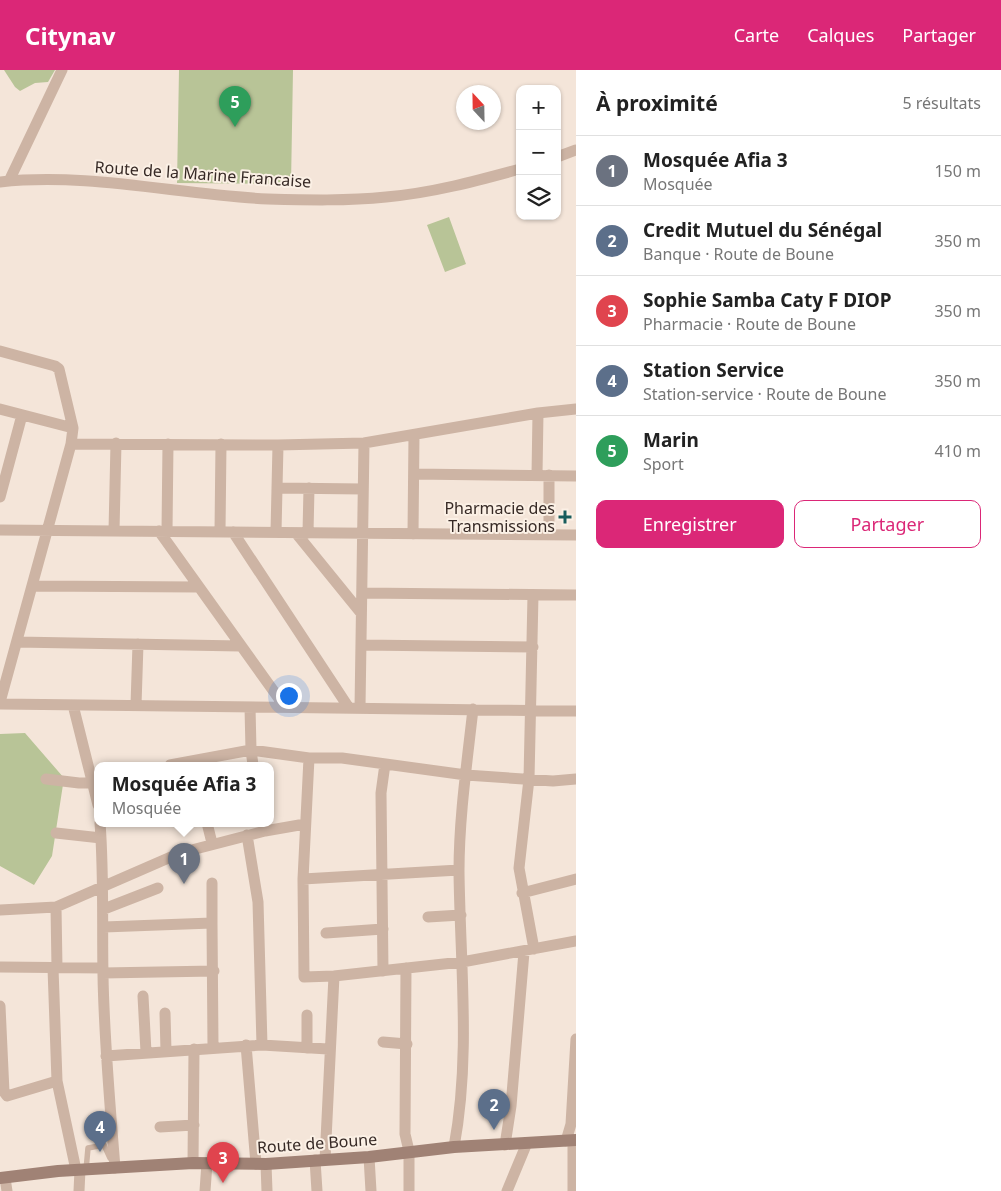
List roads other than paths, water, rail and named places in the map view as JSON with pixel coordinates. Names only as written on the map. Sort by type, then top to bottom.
[{"type":"street","points":[[5,182],[62,70]]},
{"type":"street","points":[[561,156],[576,150]]},
{"type":"street","name":"Route de la Marine Francaise","points":[[5,182],[20,179],[79,181],[267,199],[336,200],[387,197],[459,185],[516,170]]},
{"type":"street","points":[[0,350],[59,369],[73,428],[71,444],[49,530],[0,703],[576,711]]},
{"type":"street","points":[[0,409],[73,428]]},
{"type":"street","points":[[71,444],[278,445],[364,443],[538,413],[576,409]]},
{"type":"street","points":[[537,475],[538,413]]},
{"type":"street","points":[[0,497],[22,414]]},
{"type":"street","points":[[413,534],[414,435]]},
{"type":"street","points":[[114,531],[116,443]]},
{"type":"street","points":[[355,708],[361,645],[364,443]]},
{"type":"street","points":[[168,444],[163,531],[198,587],[284,707]]},
{"type":"street","points":[[220,532],[221,444]]},
{"type":"street","points":[[276,532],[278,445]]},
{"type":"street","points":[[414,474],[576,476]]},
{"type":"street","points":[[548,535],[550,475]]},
{"type":"street","points":[[277,488],[364,489]]},
{"type":"street","points":[[309,488],[302,533],[361,613]]},
{"type":"street","points":[[0,530],[576,535]]},
{"type":"street","points":[[233,532],[355,708]]},
{"type":"street","points":[[33,586],[198,587]]},
{"type":"street","points":[[362,593],[576,595]]},
{"type":"street","points":[[505,1145],[529,951],[519,868],[529,779],[534,595]]},
{"type":"street","points":[[17,642],[240,646]]},
{"type":"street","points":[[136,705],[138,644]]},
{"type":"street","points":[[361,645],[533,646]]},
{"type":"street","points":[[72,705],[94,776]]},
{"type":"street","points":[[250,707],[251,750],[253,762]]},
{"type":"street","points":[[454,1147],[464,1035],[459,870],[473,709]]},
{"type":"street","points":[[197,762],[251,750],[309,758],[342,758],[466,775],[553,781],[576,779]]},
{"type":"street","points":[[309,758],[302,879],[303,975],[306,978],[462,962],[576,941]]},
{"type":"street","points":[[383,971],[381,793],[386,764]]},
{"type":"street","points":[[46,779],[94,783]]},
{"type":"street","points":[[274,826],[305,824]]},
{"type":"street","points":[[100,827],[104,887],[103,971],[106,1056],[114,1168]]},
{"type":"street","points":[[208,827],[212,843]]},
{"type":"street","points":[[0,910],[56,906],[104,887],[161,860],[212,843],[247,835],[265,827]]},
{"type":"street","points":[[56,833],[101,838]]},
{"type":"street","points":[[247,835],[258,902],[262,1044]]},
{"type":"street","points":[[302,879],[459,870]]},
{"type":"street","points":[[522,893],[576,879]]},
{"type":"street","points":[[212,883],[214,1046]]},
{"type":"street","points":[[104,909],[158,888]]},
{"type":"street","points":[[56,906],[57,1081],[81,1170],[80,1191]]},
{"type":"street","points":[[428,917],[461,915]]},
{"type":"street","points":[[104,927],[212,924]]},
{"type":"street","points":[[326,934],[383,929]]},
{"type":"street","points":[[0,967],[103,971],[214,971]]},
{"type":"street","points":[[406,968],[405,1134],[409,1151],[409,1191]]},
{"type":"street","points":[[317,1191],[334,976]]},
{"type":"street","points":[[143,996],[146,1052]]},
{"type":"street","points":[[0,1006],[1,1061],[4,1092],[7,1096],[14,1096],[57,1081]]},
{"type":"street","points":[[165,1013],[166,1052]]},
{"type":"street","points":[[307,1015],[307,1048]]},
{"type":"street","points":[[574,1191],[571,1124],[576,1039]]},
{"type":"street","points":[[383,1042],[407,1044]]},
{"type":"street","points":[[106,1056],[166,1052],[214,1046],[262,1044],[328,1049]]},
{"type":"street","points":[[246,1045],[261,1164],[267,1191]]},
{"type":"street","points":[[193,1163],[194,1049]]},
{"type":"street","points":[[160,1127],[194,1125]]},
{"type":"street","name":"Route de Boune","points":[[3,1178],[81,1170],[193,1163],[261,1164],[369,1157],[454,1147],[572,1140]]},
{"type":"street","points":[[507,1191],[527,1143]]},
{"type":"street","points":[[369,1157],[371,1191]]},
{"type":"street","points":[[205,1191],[207,1163]]},
{"type":"street","points":[[3,1178],[7,1191]]},
{"type":"lane","points":[[81,1170],[88,1148],[104,1144],[114,1168]]},
{"type":"place","name":"Marin","points":[[235,127]]},
{"type":"place","name":"Pharmacie des Transmissions","points":[[565,517]]},
{"type":"place","name":"Mosquée Afia 3","points":[[184,884]]},
{"type":"place","name":"Credit Mutuel du Sénégal","points":[[494,1130]]},
{"type":"place","name":"Station Service","points":[[100,1152]]},
{"type":"place","name":"Sophie Samba Caty F DIOP","points":[[223,1183]]}]
